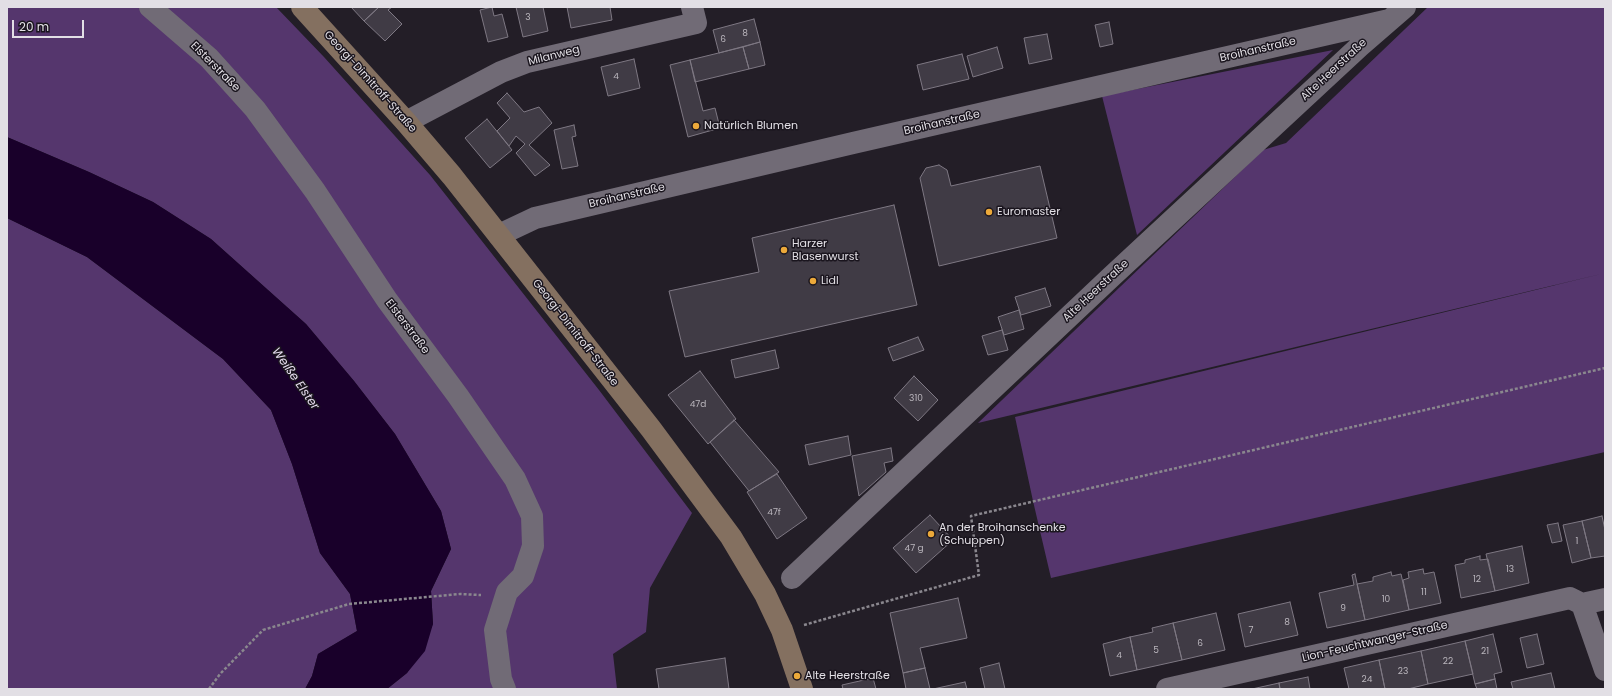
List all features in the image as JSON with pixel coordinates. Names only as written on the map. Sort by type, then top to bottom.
[{"type":"street","name":"Elsterstraße","points":[[150,7],[209,58],[256,109],[315,191],[387,300],[458,396],[515,479],[532,516],[533,546],[523,576],[507,592],[495,630],[501,679],[505,689]]},
{"type":"street","name":"Georgi-Dimitroff-Straße","points":[[302,7],[406,122],[499,235],[651,429],[731,537],[765,594],[782,630],[802,689]]},
{"type":"street","name":"Milanweg","points":[[406,122],[501,72],[527,62],[696,23],[692,7]]},
{"type":"street","name":"Broihanstraße","points":[[499,235],[535,218],[1397,14]]},
{"type":"street","name":"Alte Heerstraße","points":[[792,578],[1105,282],[1397,14]]},
{"type":"street","name":"Lion-Feuchtwanger-Straße","points":[[1167,689],[1570,598],[1582,604]]},
{"type":"street","points":[[1605,599],[1582,604],[1605,670]]},
{"type":"path","points":[[782,630],[807,625],[979,574],[971,516],[1605,368]]},
{"type":"path","points":[[209,689],[220,674],[263,630],[349,604],[460,594]]},
{"type":"shaded area","points":[[7,7],[276,7],[324,57],[430,175],[599,390],[692,513],[650,588],[646,632],[613,654],[617,689],[387,689],[407,673],[433,624],[431,591],[451,549],[441,511],[395,434],[354,381],[306,324],[211,239],[153,202],[89,172],[7,137]]},
{"type":"shaded area","points":[[1428,7],[1605,7],[1605,273],[978,423],[1263,150],[1286,143]]},
{"type":"shaded area","points":[[1333,50],[1137,235],[1102,96]]},
{"type":"shaded area","points":[[7,218],[87,257],[223,359],[271,410],[292,464],[320,553],[350,594],[357,631],[318,654],[312,676],[305,689],[7,689]]},
{"type":"shaded area","points":[[1605,273],[1605,452],[1051,578],[1015,417]]},
{"type":"water","name":"Weiße Elster","points":[[7,137],[89,172],[153,202],[211,239],[306,324],[354,381],[395,434],[441,511],[451,549],[431,591],[433,624],[425,651],[407,673],[387,689],[305,689],[312,676],[318,654],[357,631],[350,594],[320,553],[292,464],[271,410],[223,359],[87,257],[7,218]]},
{"type":"building","points":[[351,7],[379,7],[364,21]]},
{"type":"building","points":[[379,7],[392,7],[388,10],[402,24],[385,41],[364,21]]},
{"type":"building","points":[[492,7],[494,16],[502,14],[508,37],[488,42],[480,10]]},
{"type":"building","points":[[516,7],[543,7],[548,31],[523,37]]},
{"type":"building","points":[[567,7],[610,7],[612,20],[571,28]]},
{"type":"building","points":[[754,19],[760,42],[719,53],[713,30]]},
{"type":"building","points":[[1109,22],[1113,44],[1100,47],[1095,25]]},
{"type":"building","points":[[1047,34],[1052,59],[1029,64],[1024,38]]},
{"type":"building","points":[[760,42],[765,65],[749,69],[743,47]]},
{"type":"building","points":[[743,47],[749,69],[695,82],[690,60]]},
{"type":"building","points":[[997,47],[1003,68],[973,77],[967,56]]},
{"type":"building","points":[[962,54],[969,79],[923,90],[917,65]]},
{"type":"building","points":[[634,59],[640,88],[608,96],[601,67]]},
{"type":"building","points":[[690,60],[703,111],[715,108],[720,128],[688,137],[670,65]]},
{"type":"building","points":[[507,93],[524,112],[539,107],[552,123],[529,145],[550,165],[535,176],[516,153],[525,144],[516,136],[509,146],[497,131],[510,118],[497,103]]},
{"type":"building","points":[[487,119],[512,150],[490,168],[465,138]]},
{"type":"building","points":[[574,125],[576,136],[572,137],[578,166],[562,169],[554,130]]},
{"type":"building","name":"Euromaster","points":[[939,165],[947,170],[951,186],[1040,166],[1057,238],[939,266],[920,178],[926,168]]},
{"type":"building","name":"Lidl","points":[[894,205],[917,305],[685,357],[669,291],[759,272],[752,238]]},
{"type":"building","points":[[1045,288],[1051,306],[1021,315],[1015,297]]},
{"type":"building","points":[[1019,310],[1024,329],[1004,335],[998,317]]},
{"type":"building","points":[[1002,330],[1008,350],[988,355],[982,336]]},
{"type":"building","points":[[918,337],[924,350],[893,361],[888,348]]},
{"type":"building","points":[[775,350],[779,368],[735,378],[731,360]]},
{"type":"building","points":[[700,371],[736,419],[708,444],[668,395]]},
{"type":"building","points":[[914,376],[938,400],[918,421],[894,398]]},
{"type":"building","points":[[734,420],[779,472],[749,491],[710,442]]},
{"type":"building","points":[[848,436],[851,455],[809,465],[805,445]]},
{"type":"building","points":[[891,448],[893,461],[884,463],[886,472],[859,496],[852,456]]},
{"type":"building","points":[[777,474],[807,518],[777,539],[747,492]]},
{"type":"building","points":[[930,515],[953,540],[916,573],[893,548]]},
{"type":"building","points":[[1602,516],[1605,530],[1605,556],[1591,558],[1582,521]]},
{"type":"building","points":[[1582,521],[1591,558],[1572,563],[1563,525]]},
{"type":"building","points":[[1558,523],[1562,541],[1552,543],[1547,525]]},
{"type":"building","points":[[1522,546],[1529,583],[1495,591],[1486,554]]},
{"type":"building","points":[[1480,556],[1480,560],[1488,559],[1495,591],[1461,598],[1455,565],[1465,563],[1465,560]]},
{"type":"building","points":[[1423,569],[1424,574],[1434,572],[1441,603],[1409,610],[1403,580],[1409,578],[1408,572]]},
{"type":"building","points":[[1391,572],[1392,576],[1401,574],[1409,610],[1365,620],[1357,584],[1373,581],[1373,577]]},
{"type":"building","points":[[1355,574],[1365,620],[1327,628],[1319,593],[1354,585],[1352,575]]},
{"type":"building","points":[[958,598],[967,638],[920,648],[925,668],[903,673],[890,613]]},
{"type":"building","points":[[1290,602],[1298,635],[1245,647],[1238,614]]},
{"type":"building","points":[[1216,613],[1225,650],[1182,660],[1173,623]]},
{"type":"building","points":[[1173,623],[1182,660],[1137,670],[1130,637],[1153,632],[1152,628]]},
{"type":"building","points":[[1493,634],[1502,672],[1494,674],[1495,679],[1475,684],[1465,641]]},
{"type":"building","points":[[1537,634],[1544,664],[1527,668],[1520,638]]},
{"type":"building","points":[[1130,637],[1137,670],[1110,676],[1103,644]]},
{"type":"building","points":[[1465,641],[1473,674],[1428,684],[1421,651]]},
{"type":"building","points":[[1421,651],[1428,684],[1408,689],[1385,689],[1379,660]]},
{"type":"building","points":[[725,658],[729,689],[659,689],[656,669]]},
{"type":"building","points":[[1379,660],[1385,689],[1349,689],[1344,668]]},
{"type":"building","points":[[999,663],[1005,689],[985,689],[980,668]]},
{"type":"building","points":[[925,668],[930,689],[906,689],[903,673]]},
{"type":"building","points":[[1551,673],[1555,689],[1513,689],[1511,682]]},
{"type":"building","points":[[1308,677],[1310,689],[1280,689],[1279,683]]},
{"type":"building","points":[[873,678],[876,689],[843,689],[842,685]]},
{"type":"building","points":[[1495,679],[1497,689],[1477,689],[1475,684]]},
{"type":"building","points":[[965,682],[967,689],[933,689]]},
{"type":"building","points":[[1279,683],[1280,689],[1252,689]]},
{"type":"place","name":"Natürlich Blumen","points":[[696,126]]},
{"type":"place","name":"Euromaster","points":[[989,212]]},
{"type":"place","name":"Harzer Blasenwurst","points":[[784,250]]},
{"type":"place","name":"Lidl","points":[[813,281]]},
{"type":"place","name":"An der Broihanschenke (Schuppen)","points":[[931,534]]},
{"type":"place","name":"Alte Heerstraße","points":[[797,676]]}]
